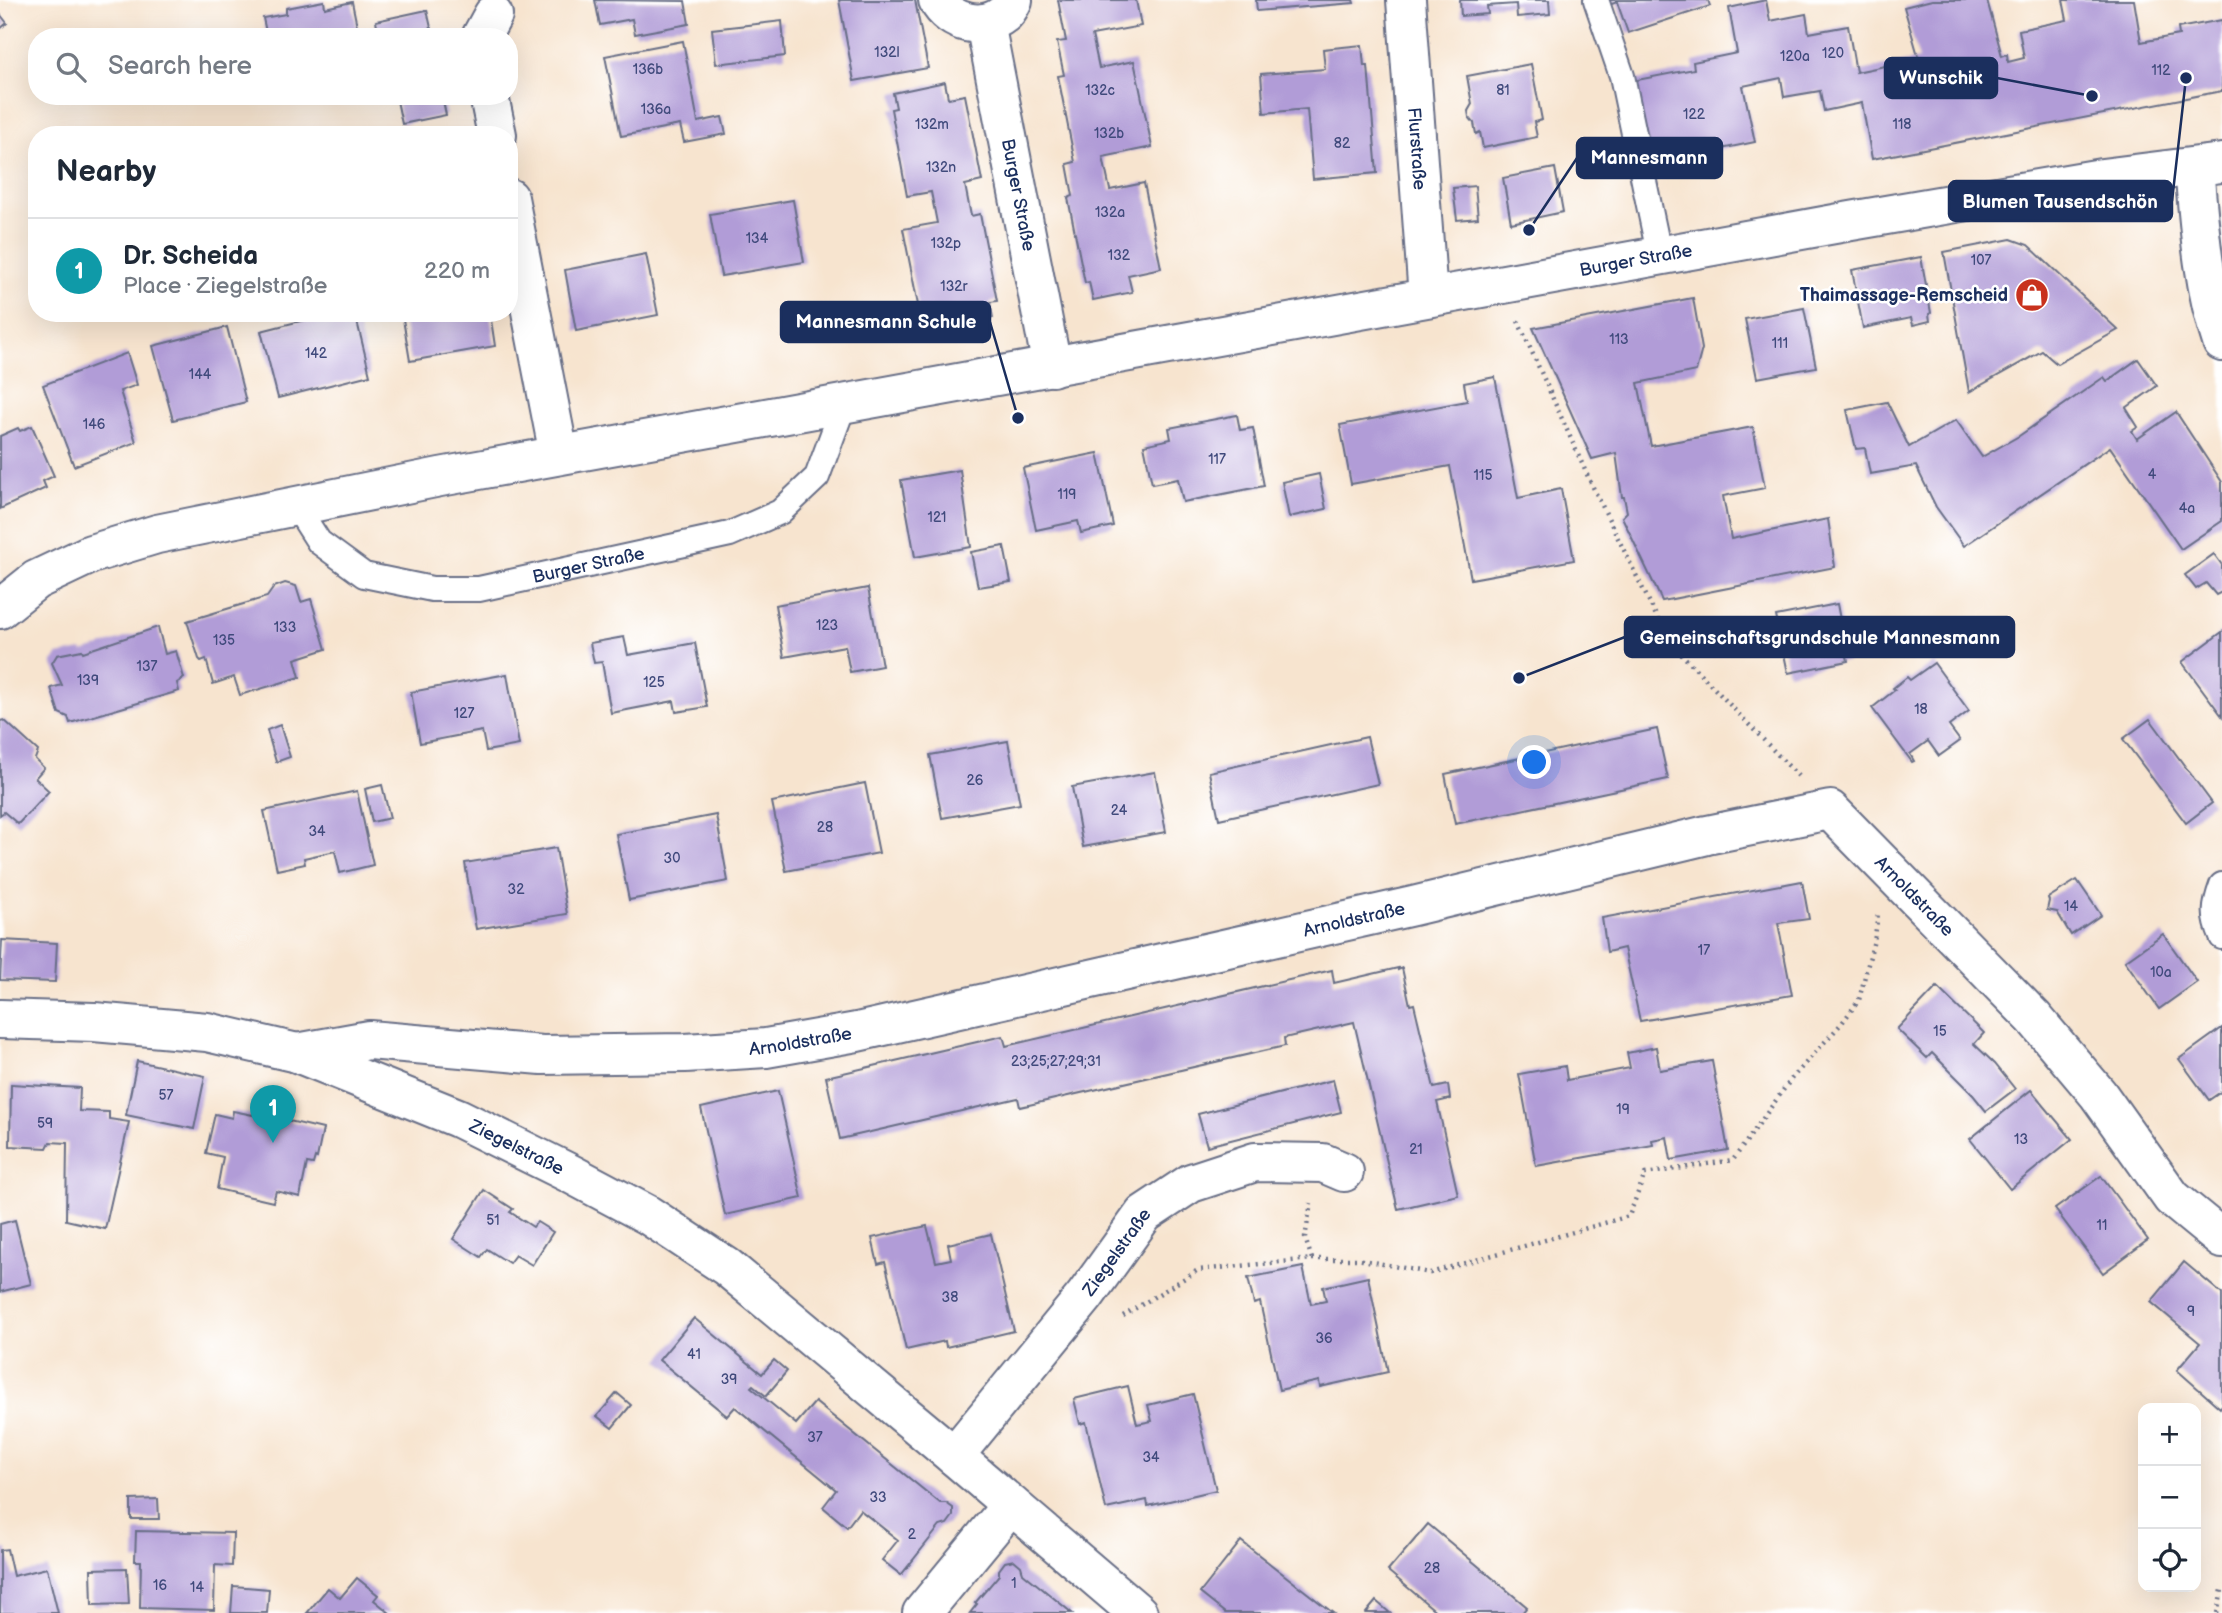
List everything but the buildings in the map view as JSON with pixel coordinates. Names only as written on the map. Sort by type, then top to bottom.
[{"type":"street","name":"Burger Straße","points":[[938,0],[943,9],[962,23],[999,12],[1052,367]]},
{"type":"street","name":"Flurstraße","points":[[1406,0],[1428,297]]},
{"type":"street","points":[[491,105],[495,126]]},
{"type":"street","name":"Burger Straße","points":[[0,609],[36,580],[91,554],[157,534],[296,506],[1851,221],[2076,183],[2208,165]]},
{"type":"street","points":[[2208,165],[2200,237],[2214,319],[2222,342]]},
{"type":"street","points":[[518,244],[559,456]]},
{"type":"street","name":"Arnoldstraße","points":[[297,1053],[369,1040],[542,1055],[685,1053],[766,1048],[857,1032],[1386,912],[1707,835],[1830,810],[2034,1018],[2098,1094],[2172,1198],[2222,1238]]},
{"type":"street","name":"Ziegelstraße","points":[[0,1019],[94,1022],[207,1032],[297,1053],[458,1118],[648,1215],[727,1267],[1138,1613]]},
{"type":"street","name":"Ziegelstraße","points":[[954,1456],[1085,1296],[1144,1214],[1191,1183],[1255,1162],[1333,1167]]},
{"type":"street","points":[[922,1613],[1011,1505]]},
{"type":"lane","points":[[1596,0],[1622,76],[1660,258]]},
{"type":"lane","name":"Burger Straße","points":[[296,506],[318,542],[364,575],[432,589],[479,589],[730,534],[780,512],[817,477],[844,404]]},
{"type":"lane","points":[[2222,885],[2214,919],[2222,937]]},
{"type":"path","points":[[1502,284],[1589,479],[1668,640],[1830,810]]},
{"type":"path","points":[[1085,1296],[1122,1317],[1198,1270],[1312,1259],[1357,1259],[1430,1273],[1629,1216],[1645,1174],[1733,1160],[1792,1078],[1842,1023],[1858,1000],[1875,936],[1885,866]]},
{"type":"path","points":[[1312,1259],[1305,1238],[1310,1205],[1333,1167]]},
{"type":"path","points":[[2217,1613],[2222,1590]]},
{"type":"place","name":"Blumen Tausendschön","points":[[2186,78]]},
{"type":"place","name":"Wunschik","points":[[2092,96]]},
{"type":"place","name":"Mannesmann","points":[[1529,230]]},
{"type":"place","name":"Thaimassage-Remscheid","points":[[2032,295]]},
{"type":"place","name":"Mannesmann Schule","points":[[1018,418]]},
{"type":"place","name":"Gemeinschaftsgrundschule Mannesmann","points":[[1519,678]]},
{"type":"place","name":"Dr. Scheida","points":[[273,1143]]}]
